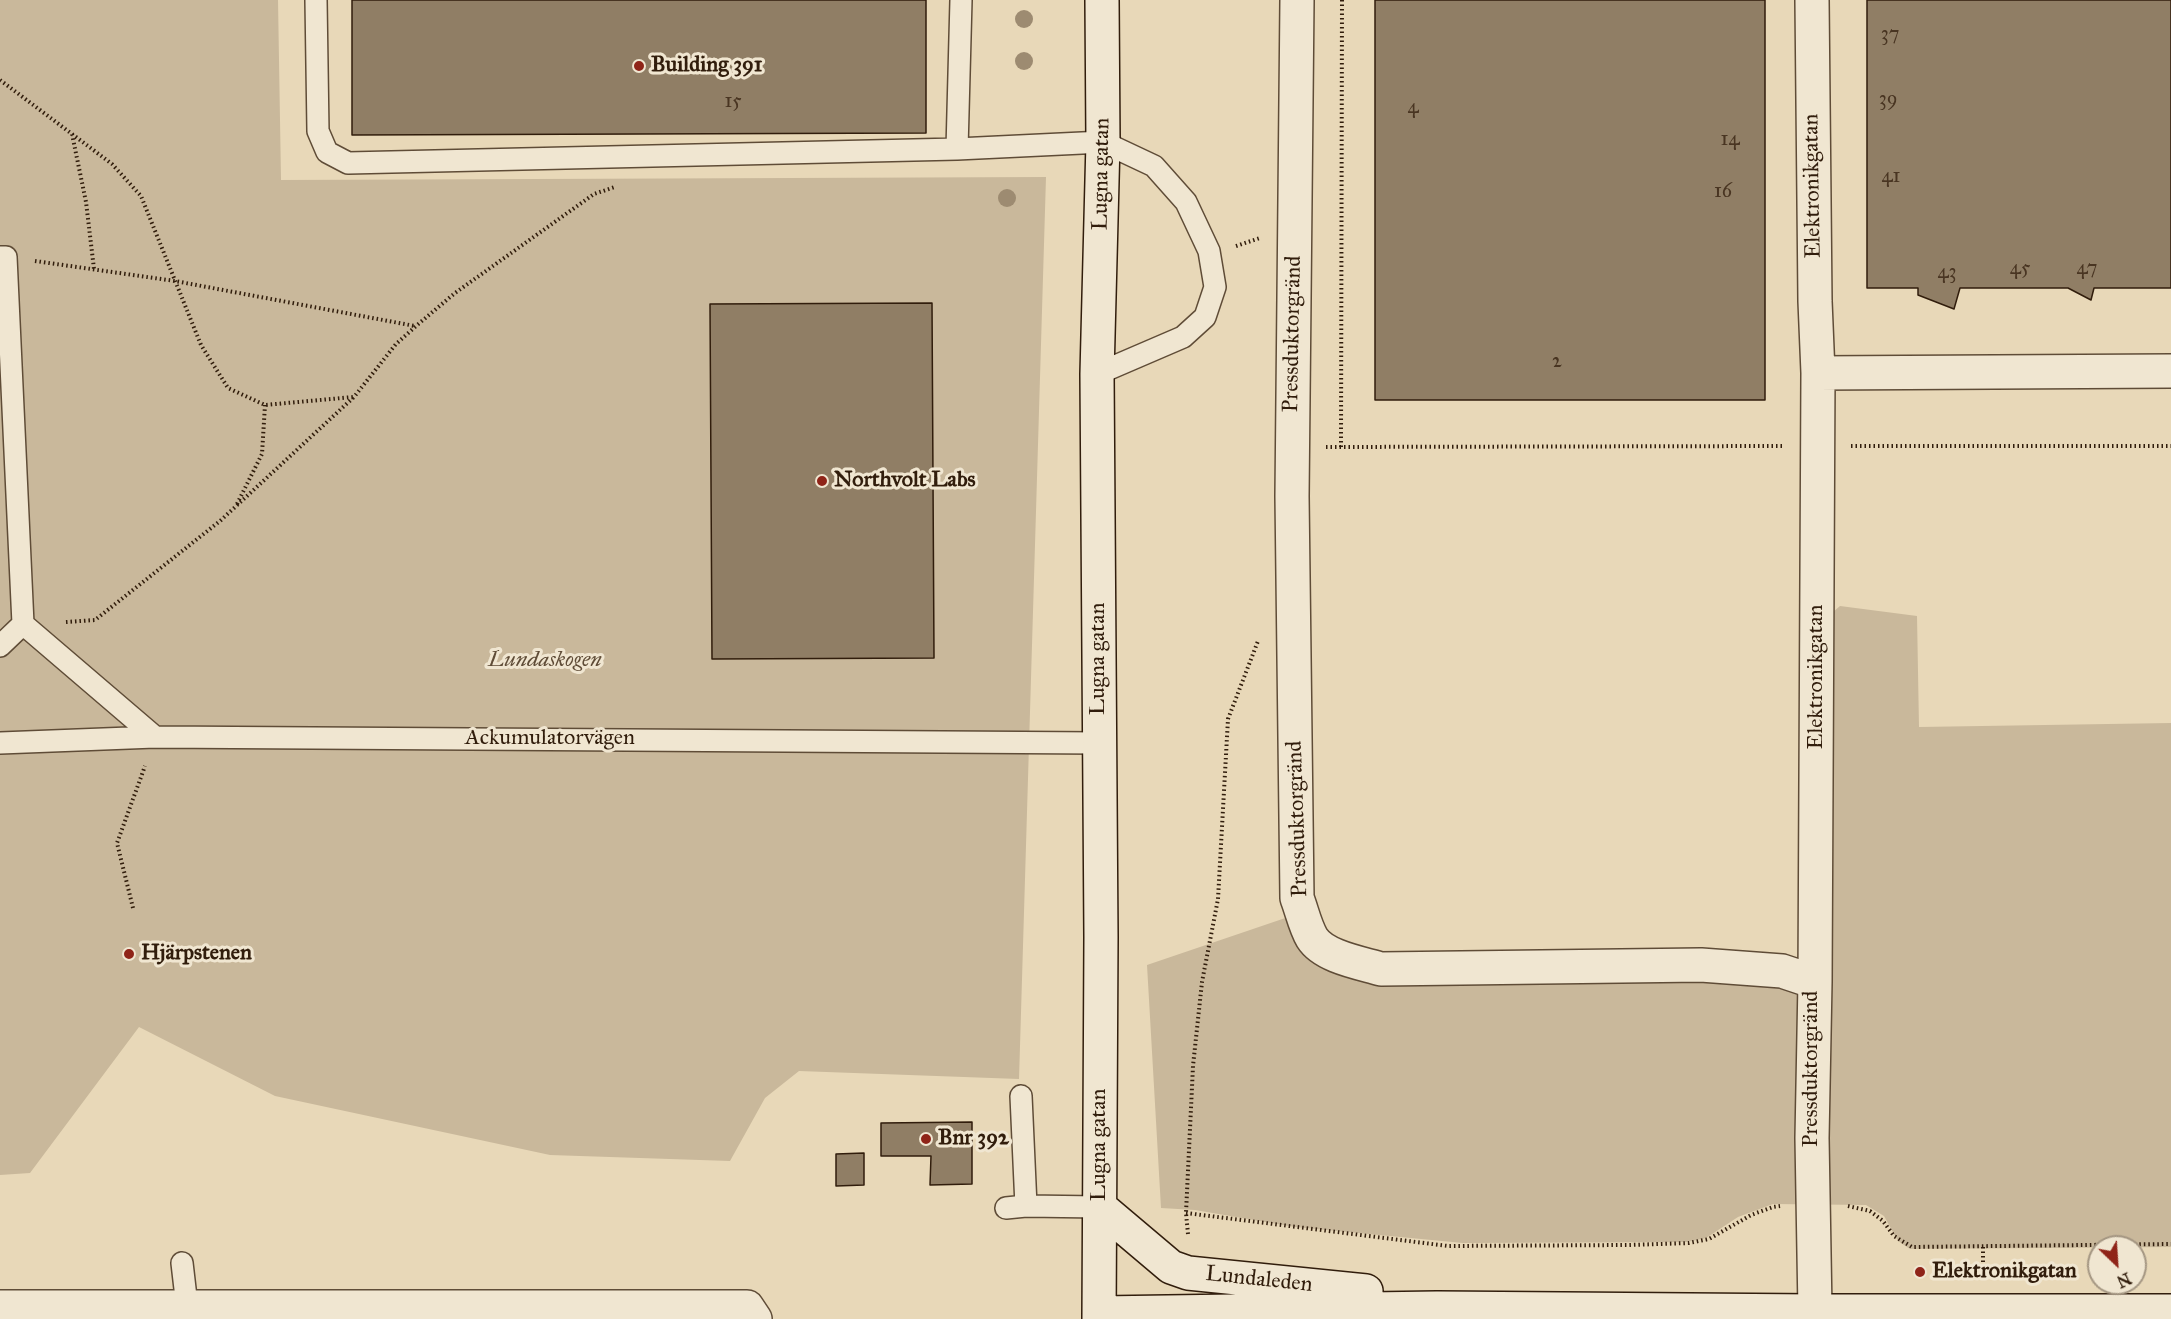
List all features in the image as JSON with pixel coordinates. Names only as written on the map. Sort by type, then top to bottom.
[{"type":"street","name":"Lugna gatan","points":[[1102,0],[1103,142],[1097,374],[1100,1207],[1105,1317]]},
{"type":"street","name":"Pressduktorgränd","points":[[1297,0],[1292,486],[1297,898],[1312,938],[1317,944],[1338,957],[1381,969],[1701,965],[1782,971],[1815,982],[1812,1138],[1815,1311]]},
{"type":"street","name":"Elektronikgatan","points":[[1812,0],[1815,301],[1818,373],[1815,982]]},
{"type":"street","points":[[1818,373],[2171,371]]},
{"type":"street","name":"Lundaleden","points":[[1100,1207],[1171,1267],[1188,1273],[1404,1295],[1437,1308]]},
{"type":"street","points":[[0,1307],[747,1308],[755,1319]]},
{"type":"street","name":"Lundaleden","points":[[1406,1319],[1437,1308]]},
{"type":"street","name":"Lundaleden","points":[[1105,1317],[1437,1308],[2171,1311]]},
{"type":"lane","points":[[316,0],[318,131],[327,152],[348,163],[957,149],[1103,142],[1154,166],[1186,202],[1209,251],[1215,287],[1204,317],[1183,337],[1097,374]]},
{"type":"lane","points":[[957,149],[961,0]]},
{"type":"lane","points":[[3,257],[23,624],[155,737]]},
{"type":"lane","points":[[0,646],[23,624]]},
{"type":"lane","name":"Ackumulatorvägen","points":[[0,743],[155,737],[1100,743]]},
{"type":"lane","points":[[1021,1096],[1016,1207],[1100,1207]]},
{"type":"lane","points":[[182,1263],[187,1306]]},
{"type":"path","points":[[1342,0],[1341,447],[2171,446]]},
{"type":"path","points":[[0,80],[112,164],[141,196],[201,345],[228,388],[265,405],[354,397]]},
{"type":"path","points":[[72,134],[86,202],[94,269]]},
{"type":"path","points":[[23,624],[95,620],[235,508],[354,397],[396,344],[455,292],[594,194],[616,187]]},
{"type":"path","points":[[1227,248],[1263,237]]},
{"type":"path","points":[[3,257],[175,281],[416,326]]},
{"type":"path","points":[[235,508],[262,454],[265,405]]},
{"type":"path","points":[[1261,635],[1228,719],[1218,899],[1202,982],[1193,1066],[1186,1213],[1448,1246],[1629,1245],[1689,1243],[1709,1239],[1751,1215],[1773,1207],[1813,1204],[1845,1206],[1870,1211],[1883,1221],[1894,1236],[1912,1247],[2171,1244]]},
{"type":"path","points":[[133,908],[117,843],[155,737]]},
{"type":"path","points":[[1983,1246],[1983,1271]]},
{"type":"green space","name":"Lundaskogen","points":[[0,0],[278,0],[281,180],[1046,177],[1019,1079],[799,1071],[765,1098],[730,1161],[550,1155],[275,1096],[139,1027],[30,1173],[0,1175]]},
{"type":"green space","points":[[1840,606],[1917,616],[1919,727],[2171,723],[2171,1247],[2147,1247],[2147,1235],[2087,1235],[2087,1248],[1910,1249],[1898,1241],[1884,1216],[1866,1205],[1773,1204],[1738,1217],[1706,1238],[1687,1242],[1463,1243],[1295,1227],[1195,1210],[1161,1208],[1147,965],[1303,912],[1372,975],[1815,973],[1817,626]]},
{"type":"building","name":"Building 391","points":[[352,0],[926,0],[926,133],[352,135]]},
{"type":"building","points":[[1375,0],[1765,0],[1765,400],[1375,400]]},
{"type":"building","points":[[1867,0],[2171,0],[2171,288],[2094,288],[2091,300],[2068,288],[1960,288],[1954,309],[1918,295],[1918,288],[1867,288]]},
{"type":"building","name":"Northvolt Labs","points":[[932,303],[934,658],[712,659],[710,304]]},
{"type":"building","name":"Bnr 392","points":[[972,1122],[972,1184],[930,1185],[931,1156],[881,1156],[881,1123]]},
{"type":"building","points":[[864,1153],[864,1185],[836,1186],[836,1154]]},
{"type":"place","name":"Building 391","points":[[639,66]]},
{"type":"place","name":"Northvolt Labs","points":[[822,481]]},
{"type":"place","name":"Hjärpstenen","points":[[129,954]]},
{"type":"place","name":"Bnr 392","points":[[926,1139]]},
{"type":"place","name":"Elektronikgatan","points":[[1920,1272]]}]
